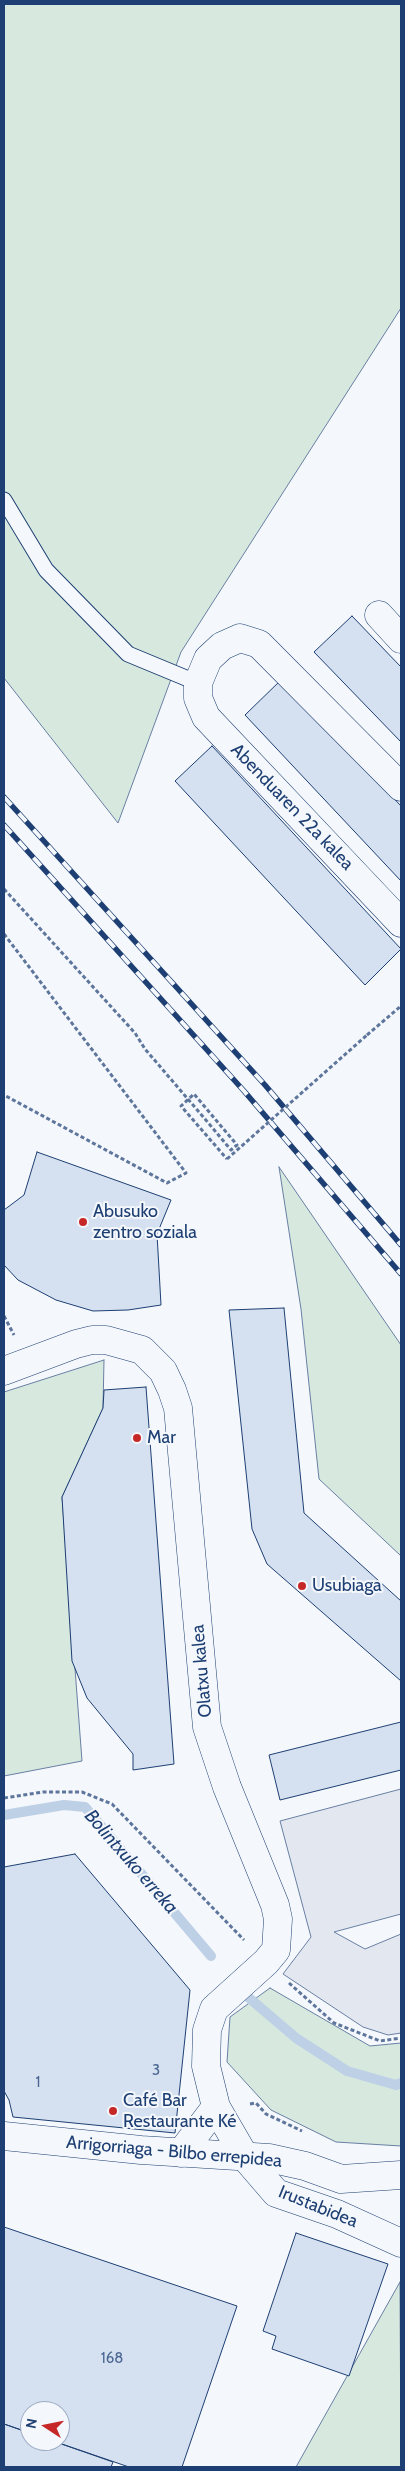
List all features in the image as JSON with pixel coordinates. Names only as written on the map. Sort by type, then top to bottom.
[{"type":"street","points":[[379,615],[401,639]]},
{"type":"street","points":[[198,684],[208,659],[222,646],[240,638],[259,644],[401,787]]},
{"type":"street","name":"Abenduaren 22a kalea","points":[[198,684],[198,698],[206,717],[401,923]]},
{"type":"street","name":"Olatxu kalea","points":[[4,1371],[76,1344],[92,1340],[106,1340],[142,1350],[163,1371],[178,1408],[208,1727],[227,1787],[275,1905],[279,1936],[276,1950],[266,1962],[214,2008],[207,2030],[206,2066],[216,2106],[245,2157]]},
{"type":"street","points":[[181,2153],[216,2106]]},
{"type":"street","name":"Arrigorriaga - Bilbo errepidea","points":[[4,2136],[181,2153],[269,2158],[305,2166],[341,2179],[401,2176]]},
{"type":"street","name":"Irustabidea","points":[[245,2157],[276,2193],[337,2214],[401,2243]]},
{"type":"lane","points":[[4,500],[46,570],[128,654],[198,684]]},
{"type":"path","points":[[4,889],[135,1033],[145,1049],[187,1098],[193,1105],[199,1112],[231,1150],[237,1145],[194,1094],[188,1100],[181,1106],[228,1159],[367,1034],[401,1006]]},
{"type":"path","points":[[4,934],[186,1173],[167,1183],[4,1095]]},
{"type":"path","points":[[4,1798],[42,1792],[82,1792],[112,1804],[266,1962],[334,2023],[380,2041],[401,2038]]},
{"type":"path","points":[[216,2106],[256,2103],[266,2114],[309,2135]]},
{"type":"shaded area","points":[[4,4],[401,4],[401,308],[181,652],[118,823],[4,678]]},
{"type":"shaded area","points":[[279,1167],[401,1345],[401,1556],[319,1479],[301,1309]]},
{"type":"shaded area","points":[[104,1360],[103,1408],[62,1497],[82,1761],[4,1776],[4,1392]]},
{"type":"shaded area","points":[[401,1789],[401,1914],[334,1932],[365,1949],[401,1934],[401,2033],[388,2035],[363,2027],[283,1974],[311,1937],[280,1821]]},
{"type":"shaded area","points":[[270,1988],[370,2046],[401,2043],[401,2146],[336,2142],[271,2110],[227,2062],[230,2017]]},
{"type":"shaded area","points":[[400,2282],[401,2467],[296,2467]]},
{"type":"building","points":[[352,616],[401,667],[401,742],[314,652]]},
{"type":"building","points":[[282,679],[401,806],[401,881],[245,715]]},
{"type":"building","points":[[212,746],[401,949],[365,985],[175,781]]},
{"type":"building","name":"Abusuko zentro soziala","points":[[37,1152],[171,1200],[157,1234],[161,1305],[128,1310],[93,1311],[56,1300],[18,1280],[4,1265],[4,1210],[24,1195]]},
{"type":"building","points":[[284,1308],[304,1513],[401,1601],[401,1681],[267,1564],[252,1529],[229,1310]]},
{"type":"building","points":[[146,1387],[174,1764],[133,1770],[133,1754],[87,1698],[72,1661],[62,1497],[103,1408],[104,1390]]},
{"type":"building","points":[[401,1722],[401,1770],[280,1800],[269,1755]]},
{"type":"building","points":[[75,1854],[190,1990],[175,2133],[13,2117],[9,2100],[4,2091],[4,1867]]},
{"type":"building","points":[[4,2227],[237,2306],[182,2467],[129,2467],[70,2447],[70,2401],[20,2401],[20,2430],[4,2424]]},
{"type":"building","points":[[296,2233],[388,2264],[349,2376],[272,2349],[276,2336],[263,2331]]},
{"type":"building","points":[[4,2424],[20,2430],[20,2451],[70,2451],[70,2447],[113,2462],[111,2467],[4,2467]]},
{"type":"waterway","name":"Bolintxuko erreka","points":[[4,1815],[64,1805],[85,1807],[211,1956]]},
{"type":"waterway","name":"Bolintxuko erreka","points":[[248,1997],[296,2038],[347,2071],[396,2085],[401,2083]]},
{"type":"railway","points":[[4,797],[265,1085],[401,1245]]},
{"type":"railway","points":[[4,825],[244,1091],[401,1274]]},
{"type":"place","name":"Abusuko zentro soziala","points":[[83,1222]]},
{"type":"place","name":"Mar","points":[[137,1438]]},
{"type":"place","name":"Usubiaga","points":[[302,1586]]},
{"type":"place","name":"Café Bar Restaurante Ké","points":[[113,2111]]}]
